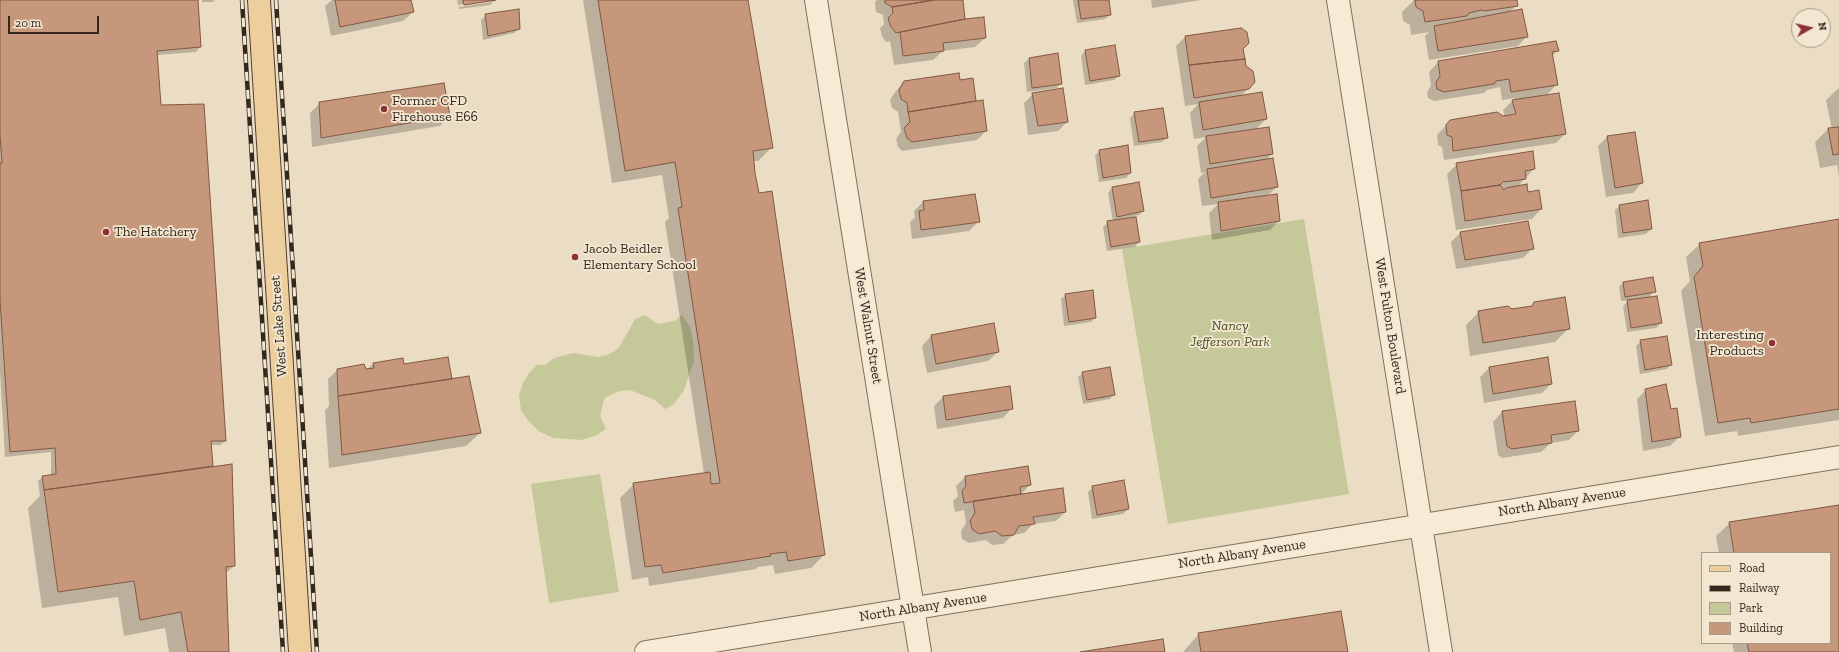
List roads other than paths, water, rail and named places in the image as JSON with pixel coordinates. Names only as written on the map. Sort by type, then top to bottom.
[{"type":"main road","name":"West Lake Street","points":[[259,0],[300,652]]},
{"type":"street","name":"West Walnut Street","points":[[816,0],[920,652]]},
{"type":"street","name":"West Fulton Boulevard","points":[[1338,0],[1441,652]]},
{"type":"street","name":"North Albany Avenue","points":[[646,652],[1839,457]]},
{"type":"railway","points":[[242,0],[283,652]]},
{"type":"railway","points":[[276,0],[317,652]]},
{"type":"place","name":"Former CFD Firehouse E66","points":[[384,109]]},
{"type":"place","name":"The Hatchery","points":[[106,232]]},
{"type":"place","name":"Jacob Beidler Elementary School","points":[[575,257]]},
{"type":"place","name":"Interesting Products","points":[[1772,343]]},
{"type":"park label","name":"Nancy Jefferson Park","points":[[1230,334]]}]
